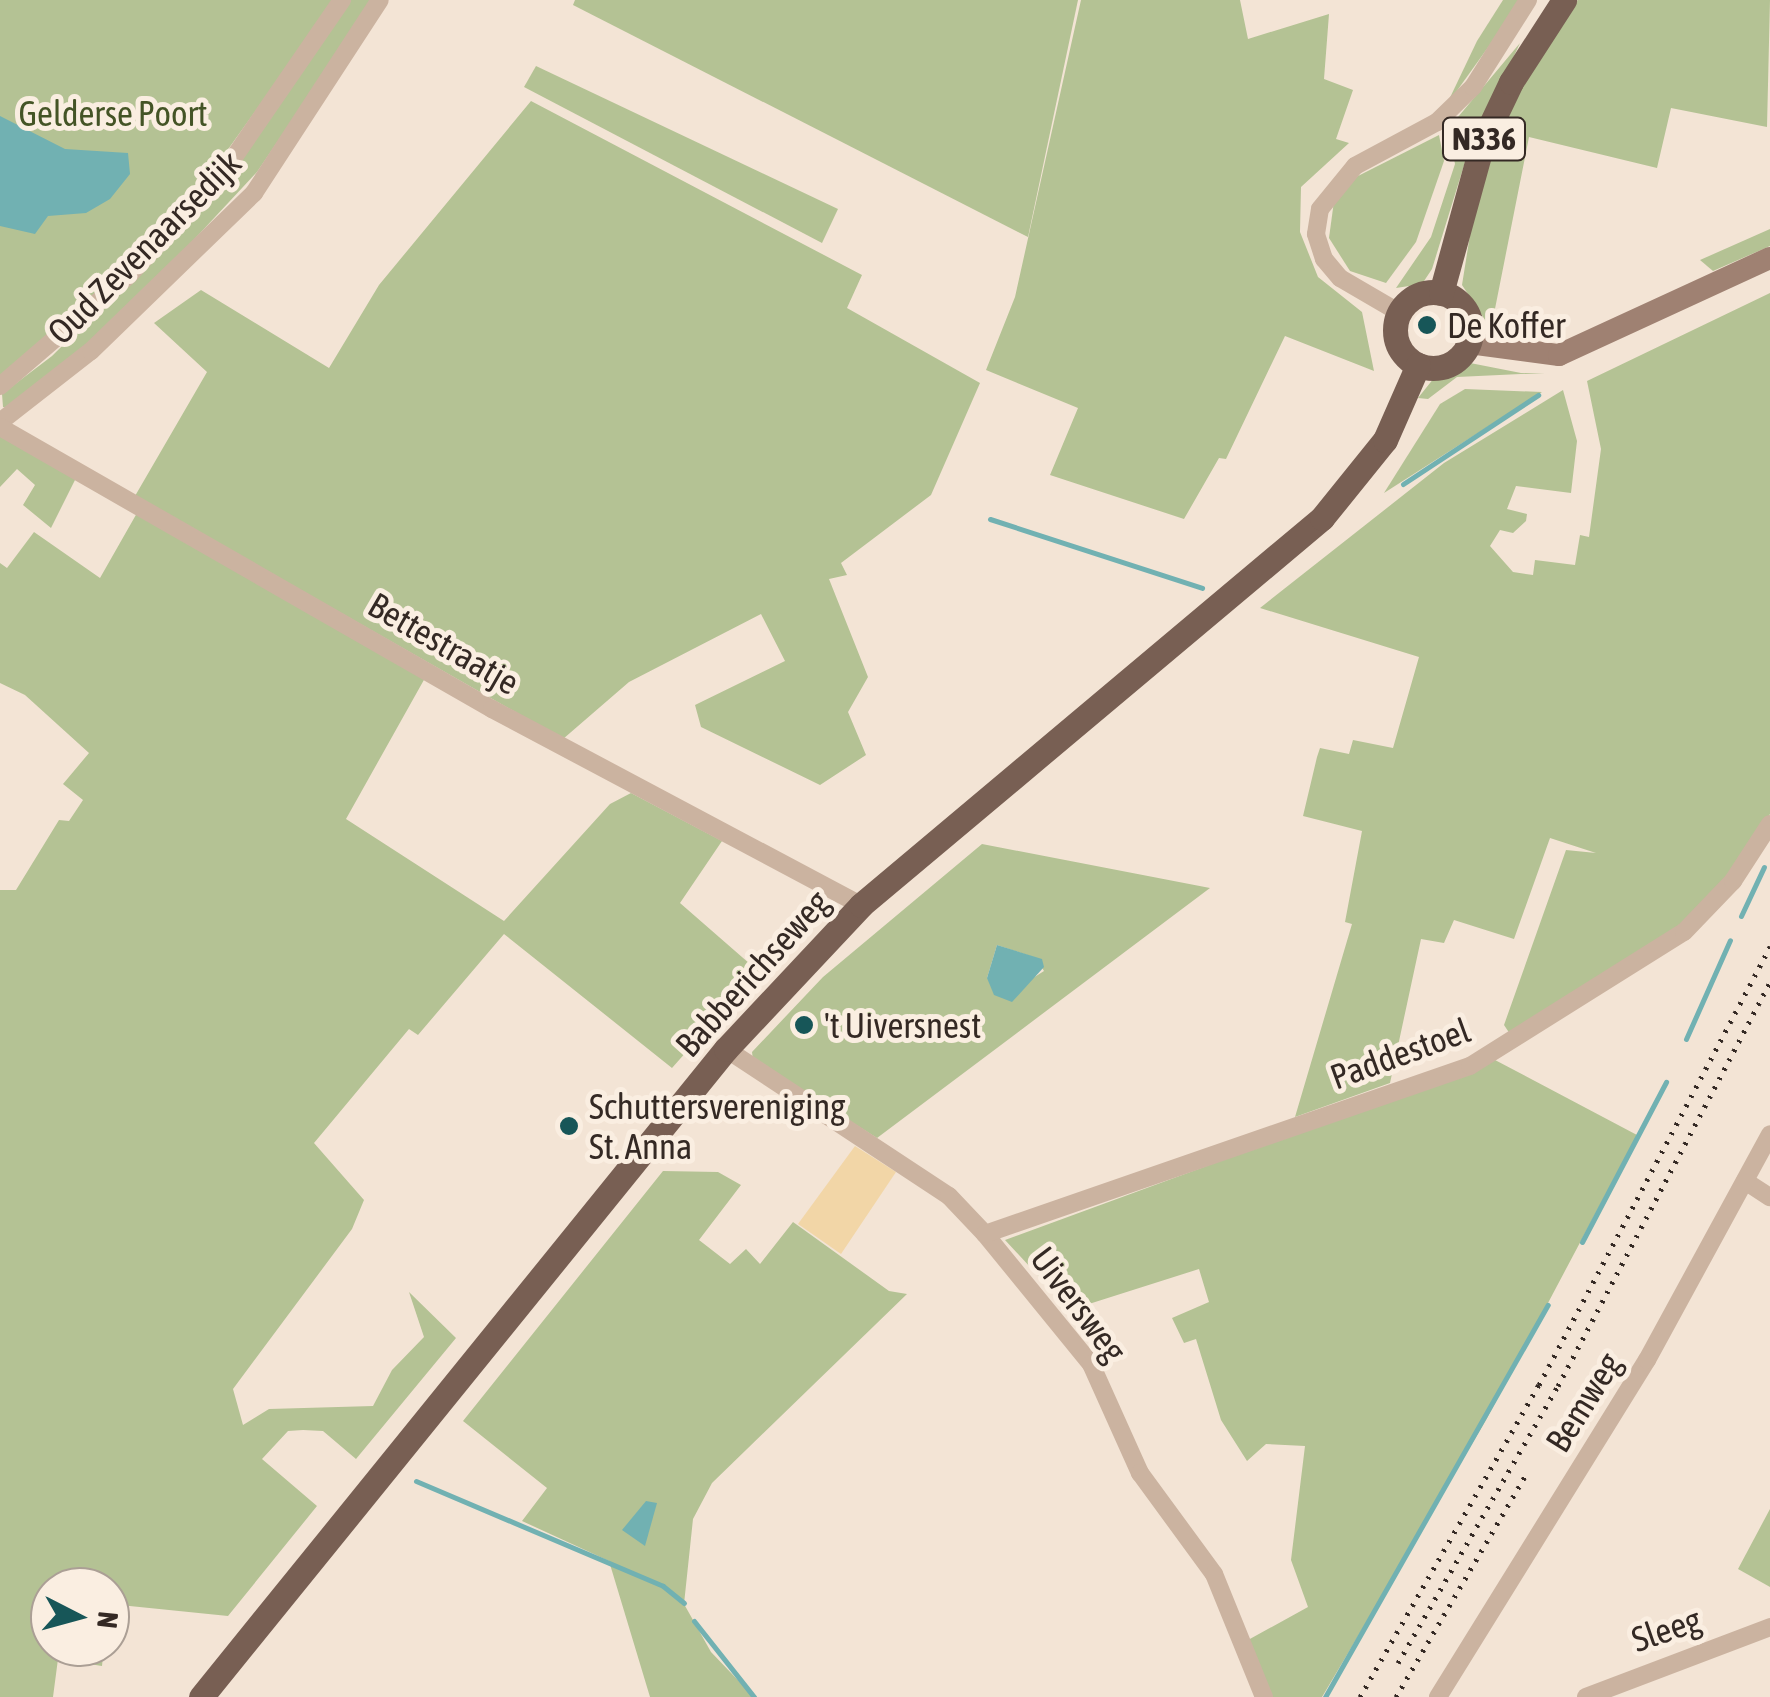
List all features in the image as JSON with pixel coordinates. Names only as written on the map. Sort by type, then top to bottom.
[{"type":"main road","name":"N336","points":[[1440,293],[1483,141],[1511,82],[1564,0]]},
{"type":"main road","points":[[1440,293],[1463,306],[1469,343],[1454,362],[1418,365],[1396,337],[1400,313],[1417,296],[1440,293]]},
{"type":"main road","name":"Babberichseweg","points":[[201,1697],[726,1049],[861,905],[1322,518],[1385,440],[1418,365]]},
{"type":"street","name":"Oud Zevenaarsedijk","points":[[0,386],[130,275],[221,176],[342,0]]},
{"type":"street","name":"Oud Zevenaarsedijk","points":[[0,424],[91,351],[254,193],[380,0]]},
{"type":"street","points":[[1400,313],[1340,278],[1324,259],[1316,234],[1320,209],[1355,166],[1438,122],[1473,87],[1528,0]]},
{"type":"street","points":[[1469,343],[1535,357],[1560,355],[1770,258]]},
{"type":"street","name":"Bettestraatje","points":[[0,424],[492,709],[861,905]]},
{"type":"street","name":"Paddestoel","points":[[984,1234],[1470,1066],[1684,932],[1734,881],[1770,824]]},
{"type":"street","name":"Uiversweg","points":[[726,1049],[949,1196],[984,1234],[1091,1364],[1140,1473],[1214,1574],[1264,1697]]},
{"type":"street","name":"Bemweg","points":[[1438,1697],[1647,1360],[1770,1134]]},
{"type":"street","points":[[1745,1181],[1770,1197]]},
{"type":"street","name":"Sleeg","points":[[1586,1697],[1770,1626]]},
{"type":"green space","name":"Gelderse Poort","points":[[0,0],[335,0],[196,194],[105,288],[0,379]]},
{"type":"green space","points":[[351,0],[373,0],[257,172],[120,319],[10,408],[3,407],[2,394],[52,356],[170,239],[260,132]]},
{"type":"green space","points":[[575,0],[1078,0],[1028,237],[573,5]]},
{"type":"green space","points":[[1081,0],[1240,0],[1248,39],[1329,14],[1324,79],[1353,90],[1336,139],[1349,143],[1301,187],[1300,232],[1318,277],[1362,312],[1374,371],[1285,336],[1226,459],[1219,458],[1184,519],[1050,475],[1078,408],[986,370],[1015,297]]},
{"type":"green space","points":[[1503,0],[1522,0],[1446,106],[1477,41]]},
{"type":"green space","points":[[1578,0],[1770,0],[1767,127],[1671,108],[1657,168],[1529,137],[1491,329],[1462,285],[1477,191],[1521,88]]},
{"type":"green space","points":[[1520,43],[1465,162],[1432,269],[1422,284],[1396,288],[1431,237],[1455,164],[1448,129]]},
{"type":"green space","points":[[536,66],[838,209],[822,243],[524,87]]},
{"type":"green space","points":[[531,101],[862,275],[847,308],[980,383],[931,495],[841,563],[847,575],[829,579],[868,677],[848,712],[866,755],[820,785],[701,727],[695,705],[785,661],[761,614],[629,682],[563,739],[135,496],[207,372],[154,323],[201,290],[329,368],[379,285]]},
{"type":"green space","points":[[1439,135],[1444,161],[1416,242],[1386,283],[1350,271],[1329,238],[1334,201],[1358,176]]},
{"type":"green space","points":[[1770,229],[1770,246],[1713,271],[1700,260]]},
{"type":"green space","points":[[1770,293],[1770,814],[1736,866],[1684,923],[1512,1037],[1504,1025],[1566,850],[1596,853],[1550,838],[1514,939],[1454,920],[1444,943],[1421,939],[1390,1083],[1295,1117],[1352,924],[1345,922],[1362,831],[1303,816],[1317,757],[1320,748],[1349,754],[1353,740],[1393,748],[1419,657],[1260,608],[1444,463],[1563,390],[1577,441],[1571,493],[1516,486],[1507,509],[1527,514],[1526,521],[1513,533],[1500,530],[1490,546],[1513,572],[1533,575],[1535,560],[1575,565],[1580,535],[1589,537],[1601,449],[1587,381]]},
{"type":"green space","points":[[1465,362],[1521,373],[1545,373],[1457,377],[1428,399],[1418,398],[1434,378]]},
{"type":"green space","points":[[1465,389],[1542,392],[1384,493],[1440,404]]},
{"type":"green space","points":[[0,435],[76,478],[51,528],[23,505],[35,485],[17,469],[0,487]]},
{"type":"green space","points":[[137,513],[425,678],[346,819],[504,921],[610,804],[631,793],[722,841],[680,903],[758,971],[672,1068],[504,934],[418,1035],[409,1029],[314,1143],[364,1200],[352,1229],[233,1389],[243,1425],[269,1409],[373,1406],[392,1370],[424,1337],[409,1292],[456,1338],[356,1459],[323,1431],[303,1430],[288,1431],[262,1459],[317,1506],[228,1616],[130,1606],[130,1567],[30,1567],[30,1667],[57,1667],[53,1697],[0,1697],[0,890],[16,890],[59,820],[69,821],[83,800],[63,784],[89,753],[25,695],[0,683],[0,563],[7,568],[34,532],[100,578]]},
{"type":"green space","points":[[982,844],[1210,888],[877,1138],[753,1060],[752,1052],[823,977]],"holes":[[[997,945],[1036,958],[1044,971],[1022,985],[987,978]]]},
{"type":"green space","points":[[1495,1060],[1637,1135],[1486,1420],[1322,1697],[1271,1697],[1248,1640],[1308,1607],[1291,1560],[1305,1446],[1266,1444],[1247,1461],[1221,1420],[1196,1339],[1184,1343],[1172,1318],[1209,1302],[1199,1269],[1070,1310],[1005,1240]]},
{"type":"green space","points":[[663,1171],[718,1172],[741,1185],[699,1240],[730,1264],[746,1249],[760,1264],[793,1222],[889,1291],[907,1294],[712,1483],[693,1519],[684,1604],[711,1652],[754,1697],[650,1697],[609,1561],[522,1521],[547,1488],[463,1421]]},
{"type":"green space","points":[[1770,1509],[1770,1587],[1738,1569]]},
{"type":"sand","points":[[855,1146],[896,1172],[841,1254],[798,1224]]},
{"type":"water","points":[[0,116],[65,149],[128,153],[130,174],[110,199],[86,213],[48,216],[35,234],[0,226]]},
{"type":"water","points":[[997,945],[1042,959],[1044,967],[1012,1002],[994,995],[987,978]]},
{"type":"water","points":[[646,1501],[657,1503],[645,1546],[622,1530]]},
{"type":"waterway","points":[[1403,484],[1538,395]]},
{"type":"waterway","points":[[990,519],[1202,588]]},
{"type":"waterway","points":[[1741,916],[1764,867]]},
{"type":"waterway","points":[[1686,1039],[1730,940]]},
{"type":"waterway","points":[[1582,1242],[1666,1082]]},
{"type":"waterway","points":[[1325,1697],[1548,1305]]},
{"type":"waterway","points":[[416,1481],[663,1586],[684,1603]]},
{"type":"waterway","points":[[694,1621],[754,1697]]},
{"type":"railway","points":[[1360,1697],[1539,1385],[1770,946]]},
{"type":"railway","points":[[1398,1663],[1558,1386],[1770,982]]},
{"type":"railway","points":[[1396,1697],[1525,1476]]},
{"type":"place","name":"De Koffer","points":[[1427,325]]},
{"type":"place","name":"'t Uiversnest","points":[[804,1025]]},
{"type":"place","name":"Schuttersvereniging St. Anna","points":[[569,1126]]}]
